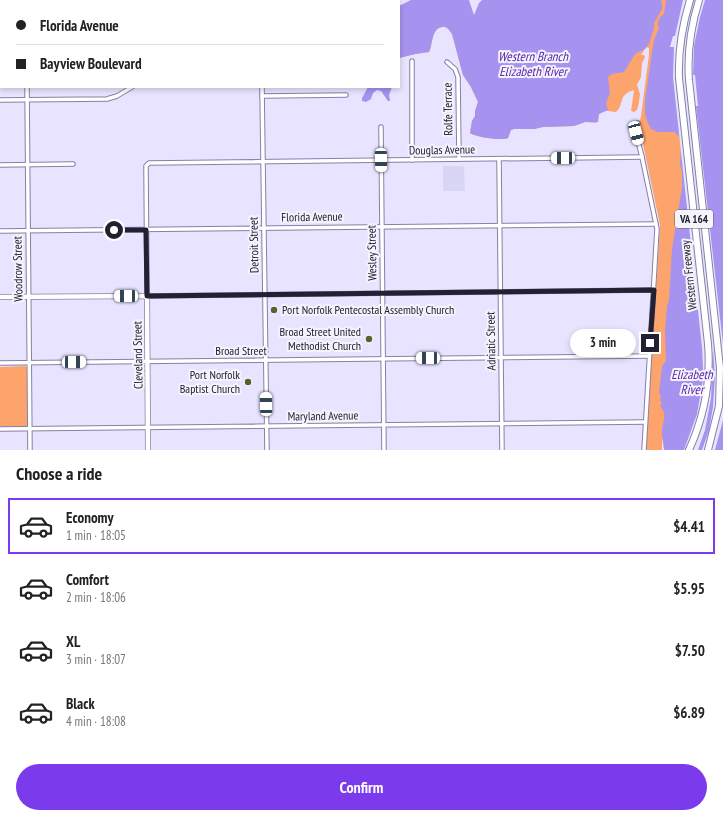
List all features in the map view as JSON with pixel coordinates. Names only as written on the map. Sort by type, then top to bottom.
[{"type":"highway","name":"Western Freeway","points":[[689,450],[698,427],[706,398],[709,373],[708,344],[679,78],[680,40],[690,0]]},
{"type":"highway","name":"Western Freeway","points":[[699,0],[691,30],[688,74],[720,368],[719,406],[708,450]]},
{"type":"highway","points":[[692,450],[704,416],[706,398]]},
{"type":"street","points":[[412,61],[412,160]]},
{"type":"street","name":"Rolfe Terrace","points":[[448,62],[455,69],[458,77],[459,159]]},
{"type":"street","name":"Woodrow Street","points":[[27,88],[30,450]]},
{"type":"street","points":[[0,100],[107,99],[118,96],[130,88]]},
{"type":"street","name":"Detroit Street","points":[[262,88],[267,450]]},
{"type":"street","points":[[262,96],[346,95]]},
{"type":"street","points":[[638,123],[636,133],[657,231],[644,450]]},
{"type":"street","name":"Wesley Street","points":[[381,127],[384,450]]},
{"type":"street","name":"Douglas Avenue","points":[[146,165],[149,163],[642,157]]},
{"type":"street","name":"Adriatic Street","points":[[499,159],[502,450]]},
{"type":"street","points":[[0,165],[73,164]]},
{"type":"street","name":"Cleveland Street","points":[[146,165],[148,450]]},
{"type":"street","name":"Florida Avenue","points":[[0,231],[656,224]]},
{"type":"street","points":[[0,297],[654,290]]},
{"type":"street","name":"Broad Street","points":[[0,363],[649,356]]},
{"type":"street","name":"Maryland Avenue","points":[[0,429],[645,422]]},
{"type":"shaded area","points":[[647,0],[675,0],[694,127],[664,450],[662,437],[662,450],[646,450],[660,225],[639,125],[649,48],[646,47],[641,55],[644,55],[645,57],[642,63],[641,77],[637,85],[640,94],[639,102],[637,110],[634,112],[631,111],[634,90],[625,94],[619,109],[616,112],[601,112],[596,123],[585,122],[574,126],[514,129],[511,130],[508,138],[495,139],[470,133],[478,102],[463,75],[452,34],[448,29],[445,27],[438,28],[434,34],[429,52],[400,58],[441,25]]},
{"type":"shaded area","points":[[443,166],[464,166],[465,191],[443,191]]},
{"type":"shaded area","points":[[25,366],[28,368],[28,425],[0,427],[0,367]]},
{"type":"water","name":"Western Branch Elizabeth River","points":[[411,0],[469,0],[474,15],[479,3],[482,0],[661,0],[662,9],[654,23],[649,44],[645,49],[635,54],[624,72],[612,74],[608,77],[610,93],[606,103],[608,110],[599,114],[598,122],[585,122],[574,126],[514,129],[511,130],[508,138],[495,139],[470,133],[478,102],[463,75],[452,34],[448,29],[445,27],[438,28],[434,34],[429,52],[400,58],[400,6]]},
{"type":"water","name":"Elizabeth River","points":[[666,0],[723,0],[723,450],[664,450],[662,435],[664,412],[660,406],[662,403],[660,400],[661,395],[659,393],[662,366],[666,361],[665,332],[667,306],[669,300],[672,249],[682,188],[682,172],[680,165],[681,146],[679,136],[674,132],[658,132],[651,129],[645,114],[645,101],[654,40],[659,28],[659,20],[664,14]]},
{"type":"water","points":[[367,88],[392,88],[389,95],[390,101],[388,101],[381,91],[377,90],[373,93],[371,99],[366,102],[362,101]]},
{"type":"pier","points":[[683,0],[705,0],[694,46],[693,75],[695,75],[698,106],[696,106],[723,344],[723,420],[715,450],[702,450],[709,430],[713,407],[715,377],[713,349],[711,398],[705,430],[698,450],[684,450],[697,414],[703,380],[703,367],[673,77],[674,47],[670,47],[673,36],[675,36]]},
{"type":"place","name":"Port Norfolk Pentecostal Assembly Church","points":[[274,310]]},
{"type":"place","name":"Broad Street United Methodist Church","points":[[369,339]]},
{"type":"place","name":"Port Norfolk Baptist Church","points":[[248,382]]},
{"type":"route","points":[[114,230],[146,230],[147,296],[654,290],[650,343]]}]
